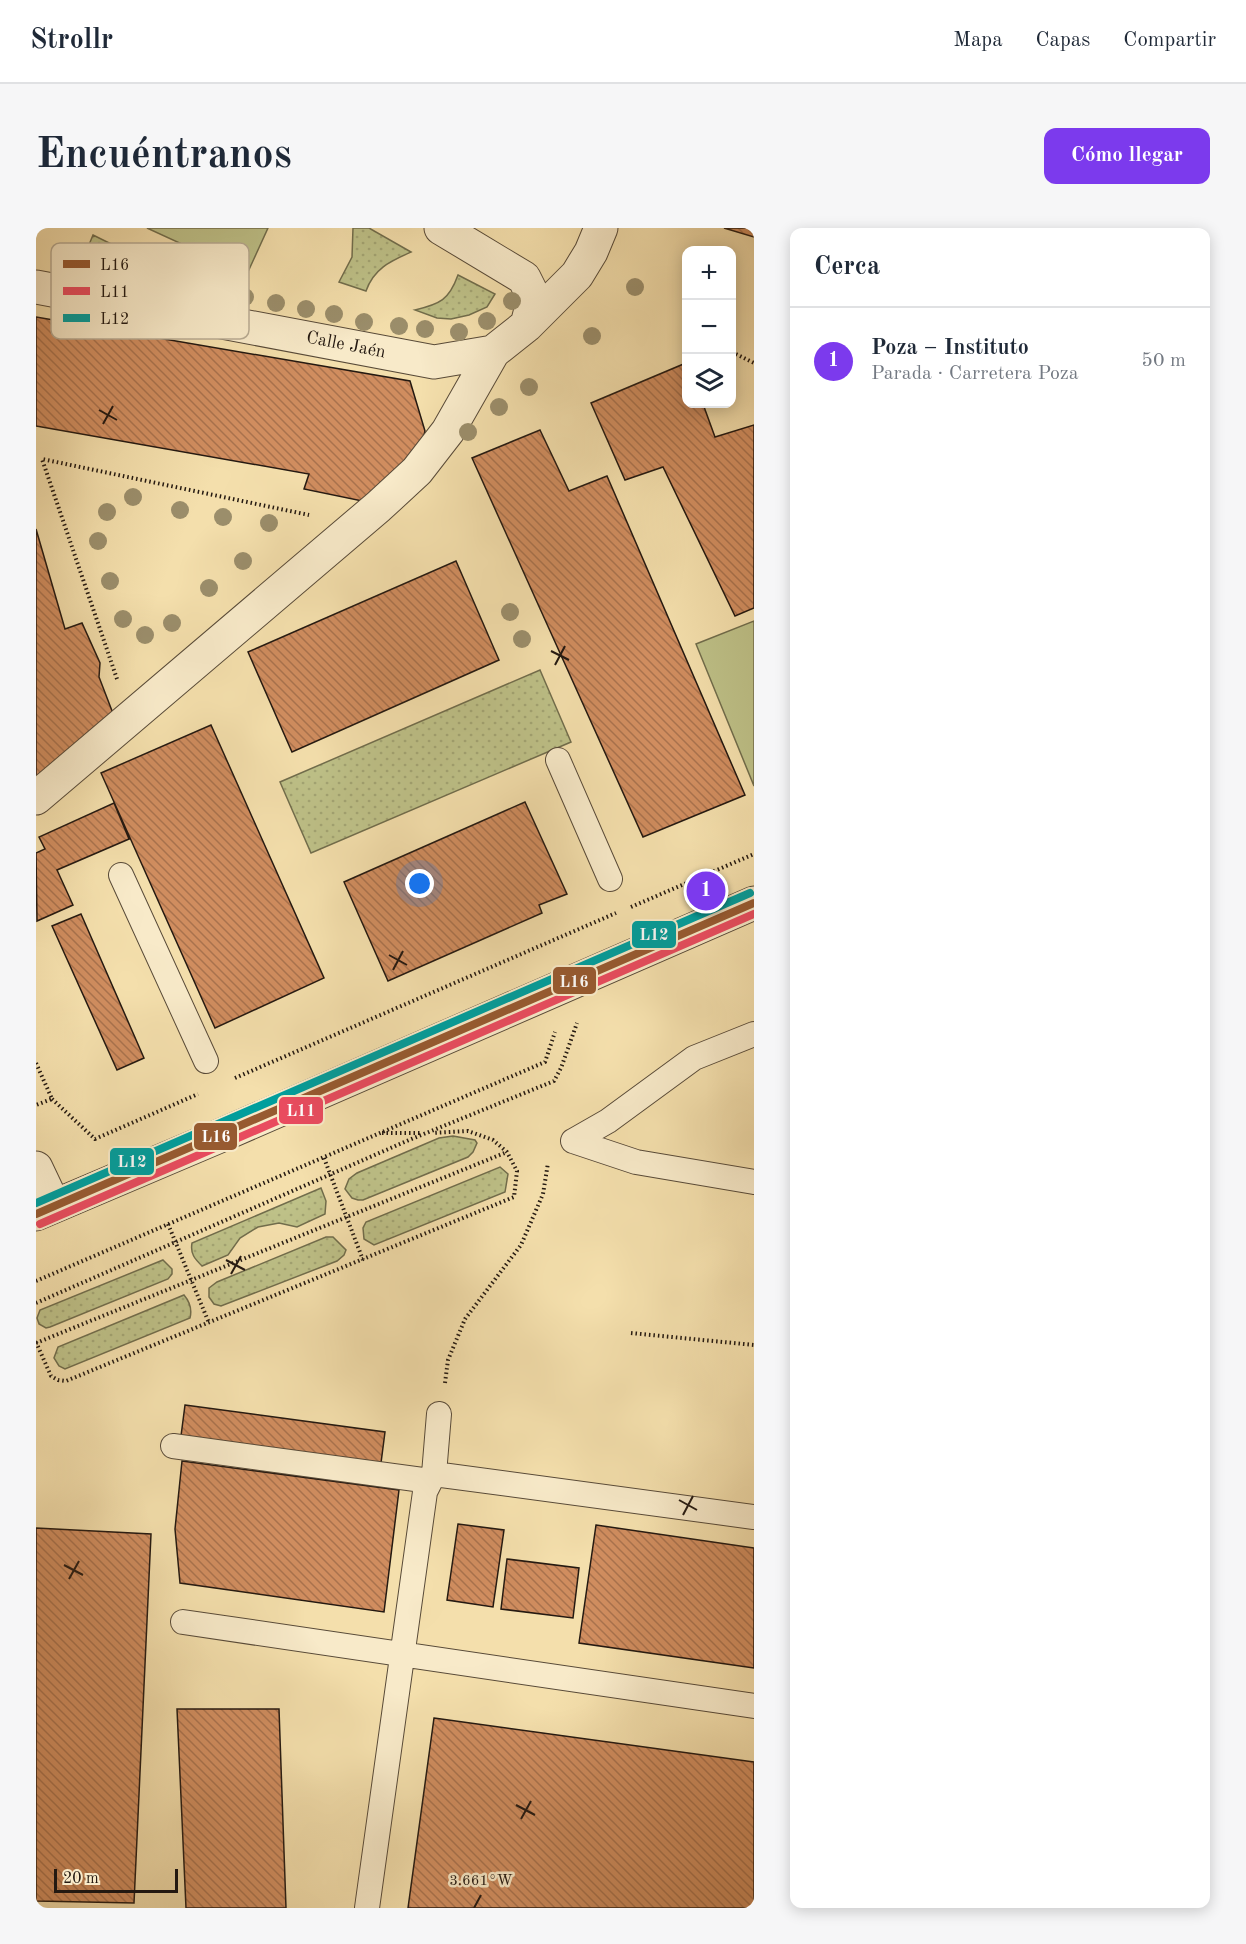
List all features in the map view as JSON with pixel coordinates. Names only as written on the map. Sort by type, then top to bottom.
[{"type":"street","points":[[441,228],[524,278],[534,298],[527,325]]},
{"type":"street","name":"Calle Jaén","points":[[249,327],[434,362],[493,352],[527,325],[577,274],[591,252],[601,228]]},
{"type":"street","name":"Calle Jaén","points":[[36,287],[51,290]]},
{"type":"street","points":[[36,798],[417,471],[448,431],[493,352]]},
{"type":"street","points":[[36,1168],[45,1210],[754,903]]},
{"type":"lane","points":[[558,760],[610,879]]},
{"type":"lane","points":[[121,875],[206,1061]]},
{"type":"lane","points":[[754,1034],[694,1058],[608,1121],[573,1141],[636,1162],[754,1182]]},
{"type":"lane","points":[[367,1908],[425,1492],[432,1477],[440,1414]]},
{"type":"lane","points":[[173,1446],[754,1517]]},
{"type":"lane","points":[[183,1622],[754,1706]]},
{"type":"path","points":[[736,354],[754,363]]},
{"type":"path","points":[[130,718],[42,459],[357,524]]},
{"type":"path","points":[[228,1081],[754,854]]},
{"type":"path","points":[[36,1303],[427,1133],[554,1081],[580,1017]]},
{"type":"path","points":[[36,1281],[545,1062],[558,1024]]},
{"type":"path","points":[[36,1063],[52,1099],[95,1138],[207,1090]]},
{"type":"path","points":[[36,1105],[52,1099]]},
{"type":"path","points":[[377,1133],[468,1131],[494,1140],[507,1152],[517,1171],[514,1197],[66,1381],[51,1376],[36,1342],[507,1152]]},
{"type":"path","points":[[440,1414],[448,1360],[465,1319],[521,1245],[543,1194],[548,1163],[547,1152]]},
{"type":"path","points":[[324,1158],[363,1260]]},
{"type":"path","points":[[168,1224],[209,1323]]},
{"type":"path","points":[[631,1333],[754,1345]]},
{"type":"green space","points":[[147,228],[268,228],[249,270],[249,243],[180,243]]},
{"type":"green space","points":[[353,228],[369,228],[411,252],[390,262],[378,271],[366,291],[339,282],[352,257]]},
{"type":"green space","points":[[93,235],[109,243],[90,243]]},
{"type":"green space","points":[[458,275],[495,294],[487,307],[469,315],[451,319],[437,318],[415,310],[431,306],[442,300],[451,290]]},
{"type":"green space","points":[[754,621],[754,786],[696,644]]},
{"type":"green space","points":[[540,670],[571,742],[311,853],[280,782]]},
{"type":"green space","points":[[453,1136],[475,1140],[477,1143],[468,1157],[363,1200],[352,1198],[345,1189],[349,1179],[357,1173],[439,1138]]},
{"type":"green space","points":[[500,1167],[508,1174],[505,1192],[374,1245],[364,1239],[363,1228],[366,1222]]},
{"type":"green space","points":[[321,1188],[326,1201],[325,1214],[297,1227],[279,1223],[258,1227],[240,1238],[228,1255],[202,1266],[194,1256],[192,1243]]},
{"type":"green space","points":[[326,1237],[333,1237],[346,1250],[337,1261],[221,1306],[214,1304],[209,1297],[209,1288],[217,1282]]},
{"type":"green space","points":[[163,1260],[172,1269],[172,1274],[168,1279],[50,1327],[46,1328],[39,1324],[37,1318],[40,1310]]},
{"type":"green space","points":[[184,1295],[190,1306],[190,1318],[65,1369],[59,1366],[54,1358],[58,1347]]},
{"type":"building","points":[[724,228],[754,228],[754,237]]},
{"type":"building","points":[[36,317],[51,320],[51,339],[165,339],[410,381],[425,431],[421,448],[367,502],[304,489],[309,474],[36,426]]},
{"type":"building","points":[[682,365],[682,408],[704,408],[715,437],[754,425],[754,608],[735,616],[663,467],[625,480],[591,403]]},
{"type":"building","points":[[540,430],[569,491],[607,476],[745,795],[643,837],[472,458]]},
{"type":"building","points":[[36,529],[65,629],[82,623],[100,663],[99,677],[114,716],[36,783]]},
{"type":"building","points":[[456,561],[499,660],[292,752],[248,652]]},
{"type":"building","points":[[211,725],[324,978],[215,1028],[101,773]]},
{"type":"building","points":[[525,802],[567,894],[539,905],[542,913],[388,981],[344,882]]},
{"type":"building","points":[[114,803],[129,839],[57,870],[73,905],[37,921],[36,853],[45,849],[39,837]]},
{"type":"building","points":[[81,914],[144,1058],[117,1070],[52,926]]},
{"type":"building","points":[[185,1405],[385,1432],[381,1463],[181,1436]]},
{"type":"building","points":[[182,1461],[399,1490],[384,1612],[180,1583],[175,1529]]},
{"type":"building","points":[[458,1524],[504,1530],[493,1607],[447,1600]]},
{"type":"building","points":[[596,1525],[754,1548],[754,1668],[579,1643]]},
{"type":"building","points":[[36,1528],[151,1534],[134,1903],[36,1901]]},
{"type":"building","points":[[507,1559],[579,1568],[573,1618],[501,1609]]},
{"type":"building","points":[[177,1709],[279,1709],[286,1908],[186,1908]]},
{"type":"building","points":[[434,1718],[754,1762],[754,1908],[408,1908]]},
{"type":"transit line","name":"L12","points":[[36,1203],[750,893]]},
{"type":"transit line","name":"L16","points":[[36,1214],[754,903]]},
{"type":"transit line","name":"L11","points":[[40,1224],[754,914]]},
{"type":"place","name":"Poza – Instituto","points":[[706,891]]}]
